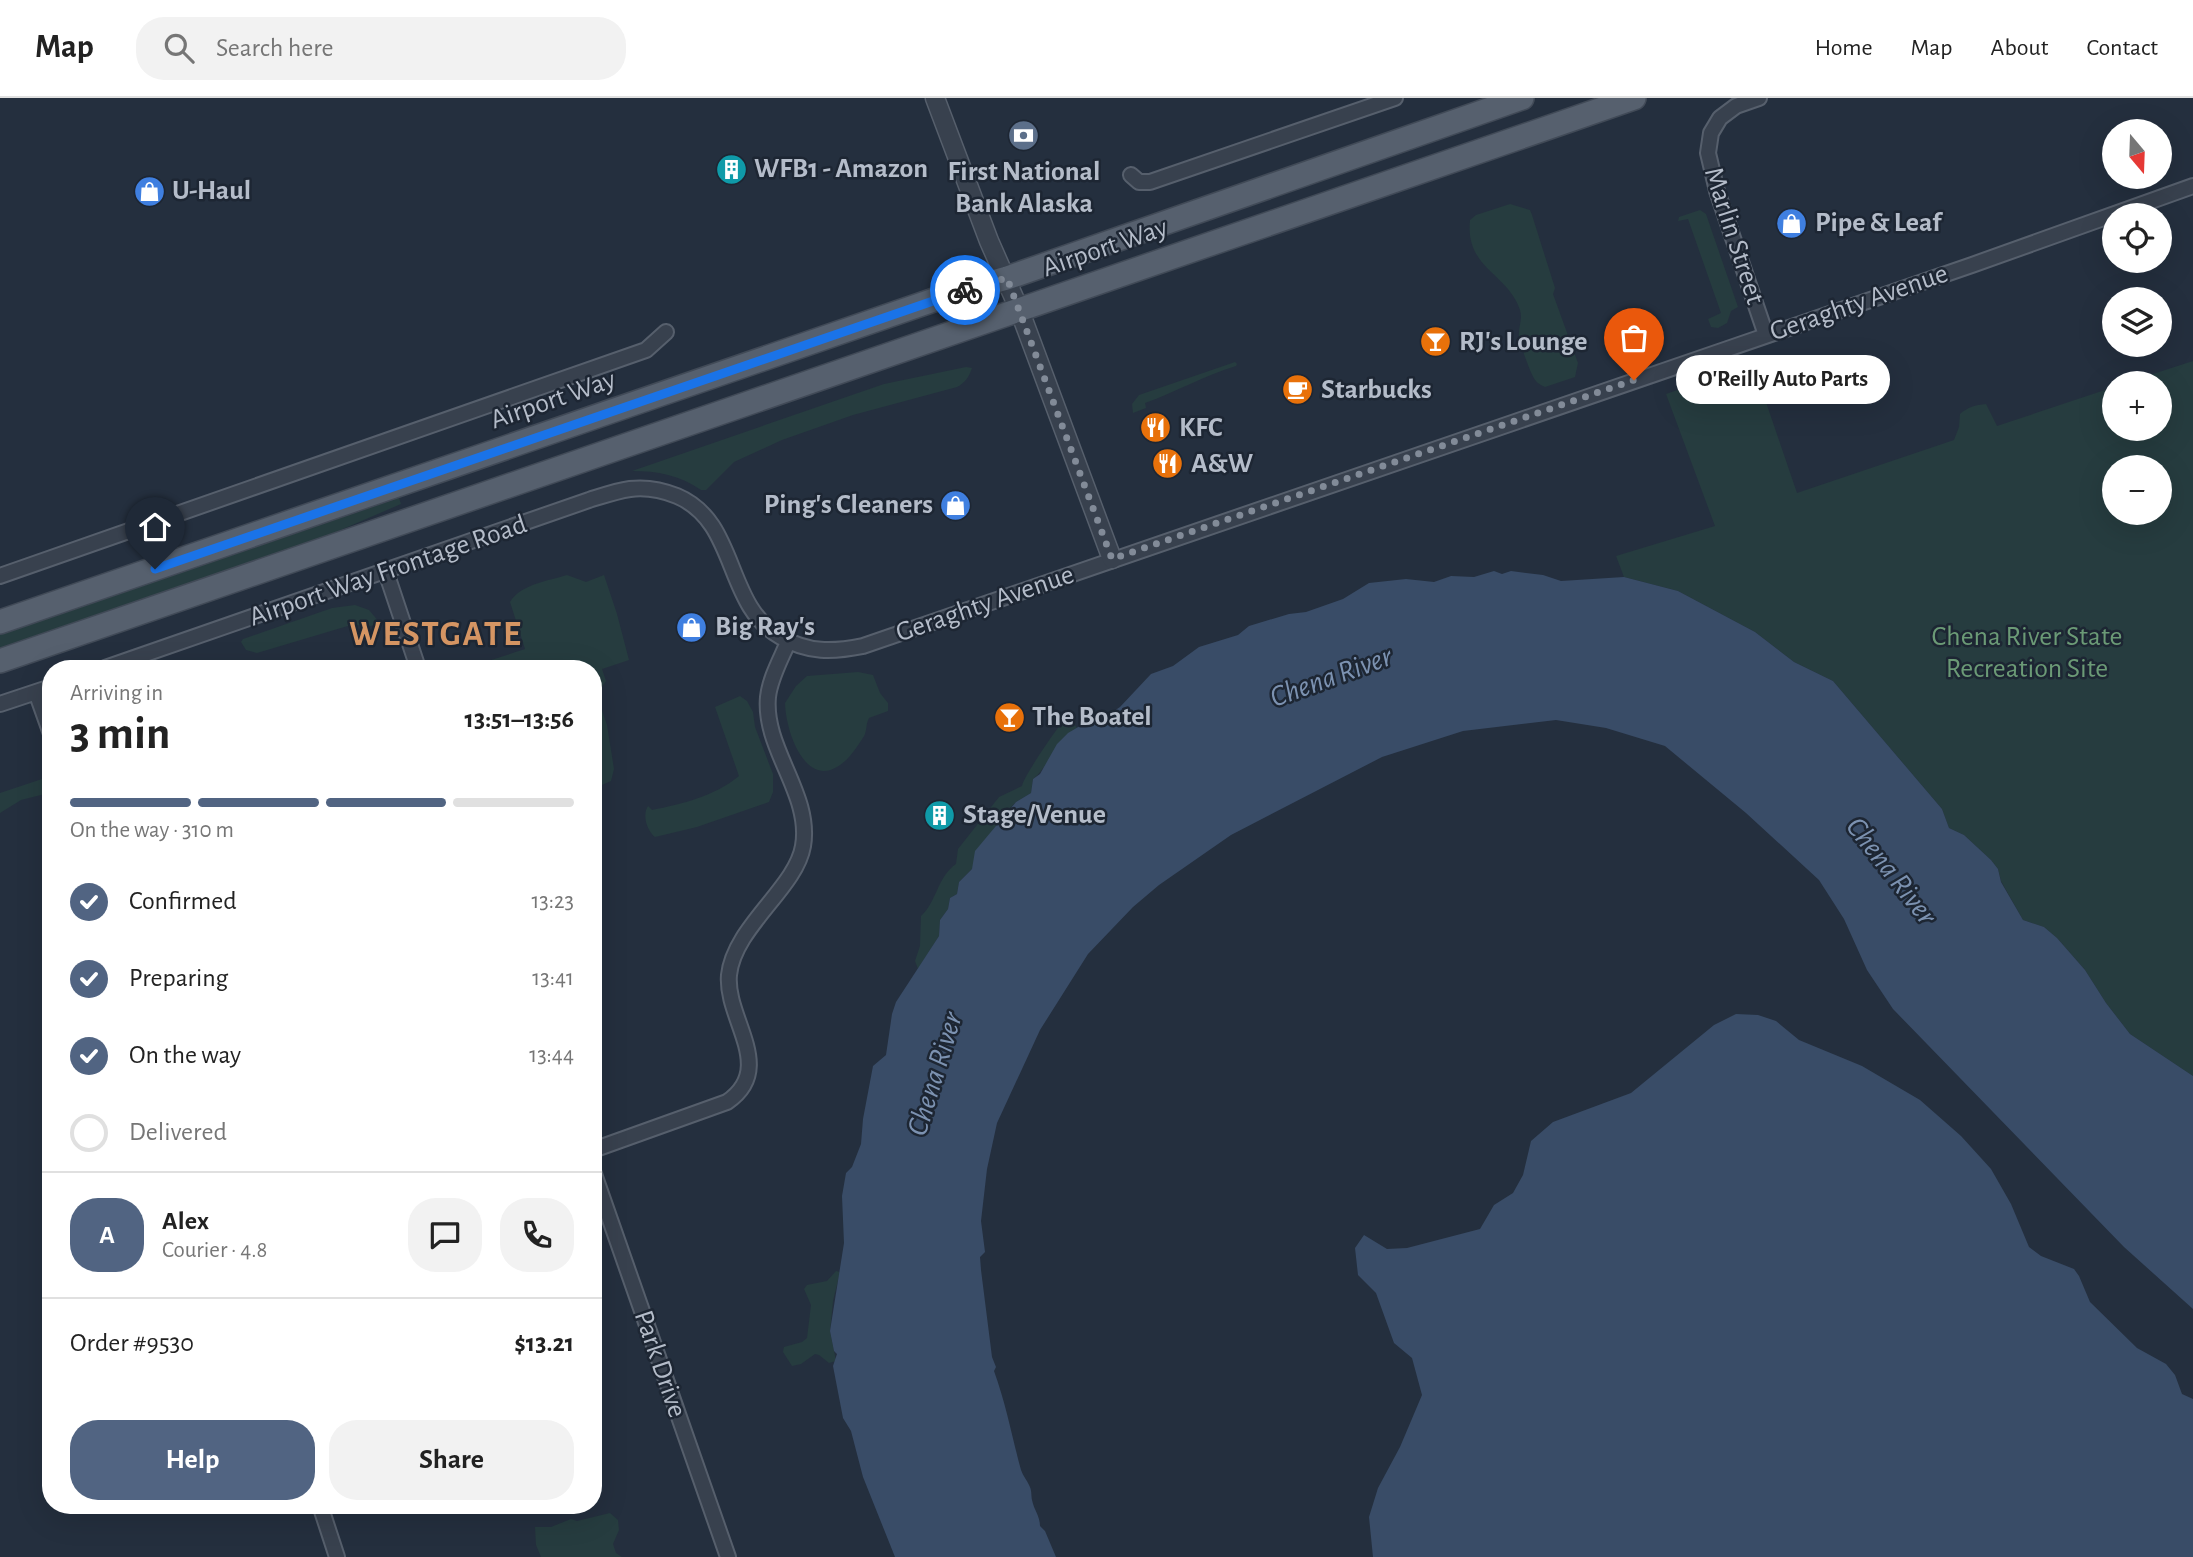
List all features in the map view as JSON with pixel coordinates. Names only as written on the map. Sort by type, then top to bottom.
[{"type":"main road","name":"Airport Way","points":[[0,622],[944,296],[1007,278],[1522,98]]},
{"type":"main road","name":"Airport Way","points":[[0,661],[1634,98]]},
{"type":"street","points":[[935,98],[989,241],[1019,309],[1112,559]]},
{"type":"street","points":[[1131,175],[1139,182],[1150,182],[1395,98]]},
{"type":"street","name":"Marlin Street","points":[[1759,98],[1736,106],[1725,113],[1713,127],[1709,161],[1766,335]]},
{"type":"street","name":"Geraghty Avenue","points":[[788,642],[821,651],[848,649],[877,642],[2193,186]]},
{"type":"street","points":[[0,576],[646,350],[666,332]]},
{"type":"street","name":"Airport Way Frontage Road","points":[[128,660],[606,495],[639,488],[673,494],[693,505],[713,525],[726,550],[739,587],[754,614],[764,625],[788,642]]},
{"type":"street","points":[[386,572],[415,660]]},
{"type":"street","points":[[602,1147],[727,1102],[738,1095],[745,1085],[749,1072],[749,1056],[732,1003],[729,973],[734,957],[755,920],[799,859],[803,846],[804,828],[796,797],[771,729],[768,708],[769,688],[788,642]]},
{"type":"street","points":[[0,704],[42,690]]},
{"type":"street","name":"Park Drive","points":[[602,1197],[728,1557]]},
{"type":"street","points":[[323,1514],[337,1557]]},
{"type":"green space","points":[[1510,204],[1530,210],[1555,288],[1553,294],[1578,363],[1575,377],[1545,387],[1534,378],[1524,352],[1519,336],[1520,310],[1506,287],[1480,260],[1470,236],[1470,220],[1476,215]]},
{"type":"green space","points":[[1700,210],[1706,214],[1738,307],[1731,311],[1727,323],[1718,328],[1711,327],[1708,319],[1721,313],[1688,219],[1678,221],[1679,217]]},
{"type":"green space","name":"Chena River State Recreation Site","points":[[2193,361],[2193,1076],[2130,1034],[2085,970],[2057,938],[2044,927],[2023,920],[1991,860],[1964,835],[1949,828],[1942,809],[1833,681],[1794,662],[1755,632],[1678,591],[1624,577],[1616,556],[1715,526],[1666,394],[1753,364],[1797,493],[1954,440],[1960,414],[1969,408],[1986,404],[1997,426],[2102,391],[2102,441],[2172,441],[2172,371],[2162,371]]},
{"type":"green space","points":[[1235,362],[1236,366],[1145,403],[1146,408],[1133,413],[1132,404],[1139,395]]},
{"type":"green space","points":[[972,368],[970,374],[957,387],[853,415],[782,440],[734,462],[706,490],[668,475],[632,471],[884,384]]},
{"type":"green space","points":[[399,498],[401,504],[329,535],[0,648],[0,635]]},
{"type":"green space","points":[[567,575],[586,582],[604,575],[629,660],[602,669],[602,660],[491,660],[525,649],[510,602],[521,591]]},
{"type":"green space","points":[[355,605],[369,610],[380,623],[371,626],[351,625],[257,653],[246,650],[241,642],[243,639],[332,608]]},
{"type":"green space","points":[[602,669],[606,681],[602,687]]},
{"type":"green space","points":[[858,672],[873,675],[880,693],[888,703],[888,711],[869,718],[860,742],[850,756],[836,768],[823,771],[812,767],[795,746],[786,717],[785,703],[796,686],[807,676]]},
{"type":"green space","points":[[740,696],[747,701],[753,712],[755,727],[773,774],[773,792],[769,802],[697,827],[655,837],[646,823],[648,806],[652,810],[698,798],[720,789],[739,776],[715,707]]},
{"type":"green space","points":[[602,711],[614,769],[611,781],[602,785]]},
{"type":"green space","points":[[1068,715],[1077,728],[1063,739],[1033,779],[1031,793],[1016,802],[1001,817],[972,869],[959,882],[957,894],[950,898],[948,909],[940,920],[939,936],[918,969],[915,961],[920,946],[921,916],[931,904],[945,876],[956,864],[958,849],[999,797],[1022,786],[1035,761]]},
{"type":"green space","points":[[42,779],[42,795],[21,800],[0,813],[0,793]]},
{"type":"green space","points":[[836,1271],[840,1272],[830,1331],[836,1361],[829,1363],[815,1354],[801,1364],[792,1366],[783,1352],[784,1347],[807,1338],[811,1305],[804,1289],[807,1285],[827,1281]]},
{"type":"green space","points":[[610,1513],[618,1520],[619,1530],[613,1544],[616,1553],[622,1557],[541,1557],[536,1545],[535,1527],[551,1527],[571,1519],[577,1521]]},
{"type":"water","name":"Chena River","points":[[1494,571],[1502,574],[1511,571],[1543,575],[1561,581],[1624,577],[1678,591],[1755,632],[1794,662],[1833,681],[1942,809],[1949,828],[1964,835],[1991,860],[2023,920],[2044,927],[2057,938],[2085,970],[2130,1034],[2193,1076],[2193,1309],[2124,1247],[1893,1009],[1867,970],[1844,919],[1819,880],[1746,813],[1665,746],[1606,728],[1556,720],[1463,731],[1382,757],[1231,835],[1159,885],[1133,907],[1088,954],[1040,1030],[997,1123],[987,1169],[981,1221],[985,1252],[980,1257],[981,1270],[992,1357],[996,1367],[994,1371],[1021,1470],[1031,1489],[1040,1526],[1045,1531],[1056,1557],[895,1557],[863,1477],[851,1431],[843,1418],[833,1366],[837,1354],[830,1331],[844,1243],[842,1196],[846,1173],[852,1167],[861,1144],[873,1066],[886,1055],[896,1002],[939,936],[940,920],[948,909],[950,898],[957,894],[959,882],[972,869],[975,851],[1016,802],[1031,793],[1033,779],[1040,774],[1057,744],[1068,733],[1090,720],[1108,715],[1120,707],[1151,674],[1173,666],[1199,647],[1238,635],[1249,626],[1289,614],[1306,612],[1343,599],[1369,583],[1406,579],[1434,582],[1451,576],[1474,577]]},
{"type":"water","points":[[1736,1014],[1758,1015],[1776,1021],[1799,1040],[1862,1066],[1920,1100],[1961,1136],[1991,1169],[2011,1204],[2029,1247],[2041,1256],[2074,1269],[2090,1302],[2137,1348],[2166,1364],[2175,1375],[2182,1394],[2193,1399],[2193,1557],[1373,1557],[1369,1517],[1378,1488],[1400,1447],[1422,1395],[1412,1358],[1394,1343],[1376,1293],[1358,1275],[1355,1248],[1364,1235],[1387,1249],[1407,1248],[1480,1229],[1494,1205],[1513,1193],[1523,1175],[1531,1141],[1553,1122],[1631,1093],[1714,1025]]},
{"type":"way so far","points":[[965,290],[1007,278],[1112,559],[1634,380]]},
{"type":"place","name":"First National Bank Alaska","points":[[1024,135]]},
{"type":"place","name":"WFB1 - Amazon","points":[[731,169]]},
{"type":"place","name":"U-Haul","points":[[149,191]]},
{"type":"place","name":"Pipe & Leaf","points":[[1792,223]]},
{"type":"place","name":"RJ's Lounge","points":[[1436,342]]},
{"type":"place","name":"O'Reilly Auto Parts","points":[[1634,380]]},
{"type":"place","name":"Starbucks","points":[[1298,390]]},
{"type":"place","name":"KFC","points":[[1156,428]]},
{"type":"place","name":"A&W","points":[[1168,464]]},
{"type":"place","name":"Ping's Cleaners","points":[[956,505]]},
{"type":"place","name":"Big Ray's","points":[[692,627]]},
{"type":"place","name":"The Boatel","points":[[1009,717]]},
{"type":"place","name":"Stage/Venue","points":[[940,815]]},
{"type":"district","name":"WESTGATE","points":[[436,634]]},
{"type":"route","points":[[155,569],[965,290]]}]
